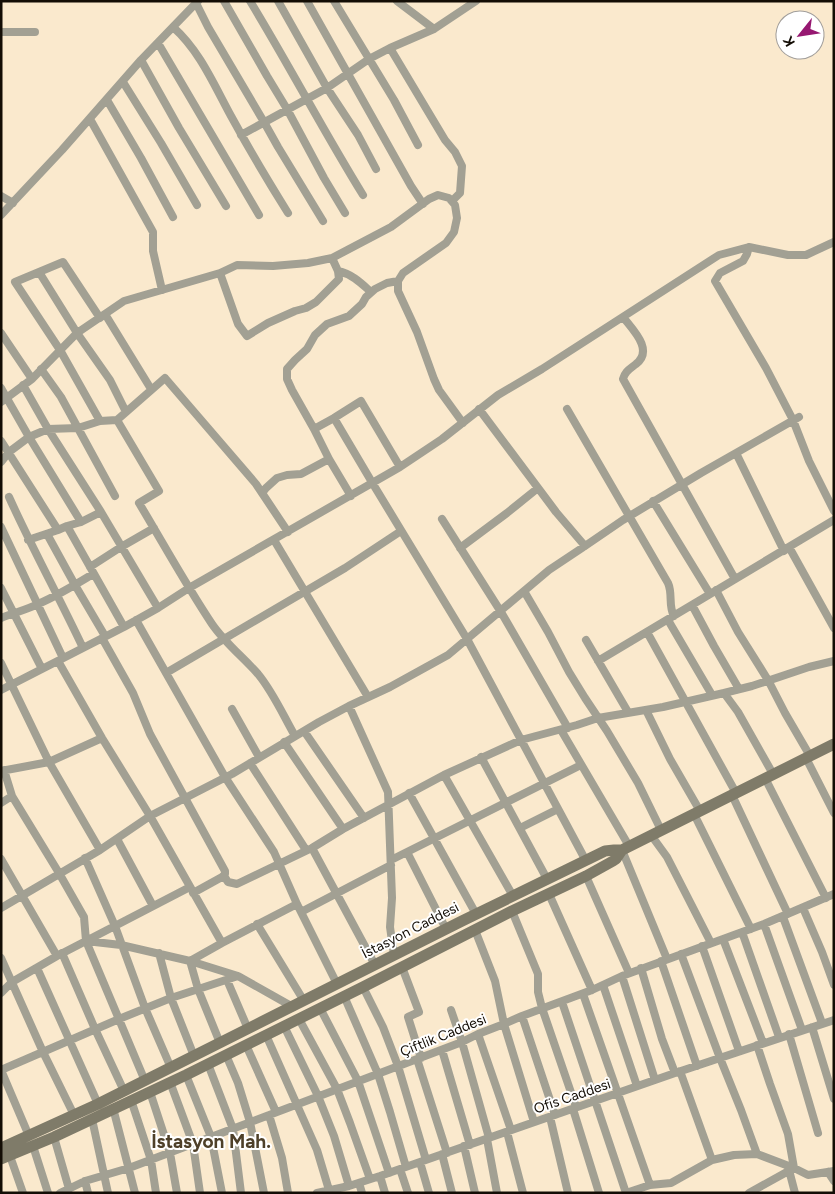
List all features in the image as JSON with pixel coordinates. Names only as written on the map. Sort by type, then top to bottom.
[{"type":"main road","name":"İstasyon Caddesi","points":[[4,1154],[31,1141],[74,1115],[98,1104],[127,1096],[145,1080],[476,914],[605,851],[625,848],[834,744]]},
{"type":"main road","points":[[31,1141],[54,1137],[114,1108],[127,1096],[150,1092],[186,1075],[512,911],[586,876],[616,859],[625,848]]},
{"type":"street","points":[[224,1],[345,213]]},
{"type":"street","points":[[250,1],[278,46],[342,162],[363,196]]},
{"type":"street","points":[[278,1],[327,88],[358,135],[376,168]]},
{"type":"street","points":[[307,1],[423,204]]},
{"type":"street","points":[[334,1],[394,100],[418,145]]},
{"type":"street","points":[[397,1],[434,30]]},
{"type":"street","points":[[241,135],[327,88],[369,59],[434,30],[476,1]]},
{"type":"street","points":[[1,215],[197,2],[208,27],[323,221]]},
{"type":"street","points":[[173,27],[182,35],[205,68],[241,135],[288,212]]},
{"type":"street","points":[[1,32],[35,32]]},
{"type":"street","points":[[158,43],[259,215]]},
{"type":"street","points":[[390,48],[462,166],[460,193],[452,201]]},
{"type":"street","points":[[142,60],[179,128],[226,206]]},
{"type":"street","points":[[123,82],[197,206]]},
{"type":"street","points":[[107,100],[173,216]]},
{"type":"street","points":[[90,119],[153,232],[153,251],[162,290]]},
{"type":"street","points":[[1,196],[12,203]]},
{"type":"street","points":[[4,400],[32,379],[77,333],[124,301],[220,273],[237,265],[273,266],[308,263],[332,258],[391,227],[432,197],[438,196],[446,197],[452,201],[456,208],[456,228],[446,243],[403,273],[398,281],[398,291],[439,390],[463,423]]},
{"type":"street","points":[[1,690],[124,627],[373,484],[442,440],[498,395],[542,370],[719,255],[749,247],[788,255],[806,255],[834,242]]},
{"type":"street","points":[[749,247],[743,260],[720,273],[715,281],[796,419],[809,461],[834,511]]},
{"type":"street","points":[[220,273],[238,324],[247,336],[268,323],[316,302],[339,279],[338,271],[332,258]]},
{"type":"street","points":[[100,421],[60,350],[15,282],[63,262],[152,390]]},
{"type":"street","points":[[338,271],[358,280],[371,292]]},
{"type":"street","points":[[39,272],[77,333],[110,380],[126,412]]},
{"type":"street","points":[[350,496],[286,379],[287,369],[307,349],[315,335],[327,324],[349,316],[362,304],[366,296],[387,282],[398,281]]},
{"type":"street","points":[[623,318],[637,335],[644,348],[641,359],[626,372],[623,379],[735,579]]},
{"type":"street","points":[[1,333],[32,379]]},
{"type":"street","points":[[41,369],[61,397],[116,496]]},
{"type":"street","points":[[1,462],[9,452],[29,437],[48,429],[78,428],[100,421],[117,420],[164,378],[256,484],[288,532]]},
{"type":"street","points":[[23,385],[158,608]]},
{"type":"street","points":[[1,388],[4,400],[81,522]]},
{"type":"street","points":[[314,429],[361,401],[400,467]]},
{"type":"street","points":[[479,409],[556,512],[585,546]]},
{"type":"street","points":[[567,409],[670,586],[671,618],[712,696]]},
{"type":"street","points":[[334,418],[467,639],[586,861]]},
{"type":"street","points":[[1,908],[100,850],[150,816],[226,777],[304,730],[448,655],[549,570],[629,516],[796,419]]},
{"type":"street","points":[[117,420],[159,491],[139,503],[212,625],[264,682],[295,736]]},
{"type":"street","points":[[1,440],[58,530]]},
{"type":"street","points":[[736,453],[787,549],[834,628]]},
{"type":"street","points":[[262,493],[277,478],[301,474],[329,459]]},
{"type":"street","points":[[460,548],[538,488]]},
{"type":"street","points":[[9,497],[28,540],[83,648]]},
{"type":"street","points":[[653,502],[713,592],[768,680],[808,757],[834,813]]},
{"type":"street","points":[[28,540],[81,522],[101,512]]},
{"type":"street","points":[[442,519],[501,612],[625,848],[664,960],[697,1066]]},
{"type":"street","points":[[598,661],[834,520]]},
{"type":"street","points":[[67,526],[124,627]]},
{"type":"street","points":[[1,527],[60,660],[102,738],[150,816],[222,943]]},
{"type":"street","points":[[1,618],[37,605],[75,585],[121,547],[154,528]]},
{"type":"street","points":[[166,673],[345,568],[401,531]]},
{"type":"street","points":[[47,534],[133,693],[150,734],[225,871],[224,876],[228,882],[237,884],[309,849],[444,775],[521,740],[598,718],[663,707],[724,693],[834,661]]},
{"type":"street","points":[[274,540],[368,697]]},
{"type":"street","points":[[1,588],[42,669]]},
{"type":"street","points":[[524,591],[569,672],[638,783],[656,833],[711,943]]},
{"type":"street","points":[[692,605],[739,689]]},
{"type":"street","points":[[136,620],[226,777],[279,863],[337,984]]},
{"type":"street","points":[[647,632],[734,794],[785,915],[822,1023]]},
{"type":"street","points":[[586,640],[628,712]]},
{"type":"street","points":[[1,663],[49,762],[100,850]]},
{"type":"street","points":[[724,693],[738,712],[830,896]]},
{"type":"street","points":[[349,706],[388,792],[392,898],[390,927],[394,955]]},
{"type":"street","points":[[232,709],[259,757]]},
{"type":"street","points":[[646,710],[697,812],[751,929]]},
{"type":"street","points":[[304,730],[364,818]]},
{"type":"street","points":[[102,738],[49,762],[3,770],[12,796],[84,916],[86,941],[145,1080]]},
{"type":"street","points":[[284,742],[343,829]]},
{"type":"street","points":[[481,757],[548,879]]},
{"type":"street","points":[[250,763],[337,892],[375,965]]},
{"type":"street","points":[[190,960],[257,924],[337,892],[407,852],[581,765]]},
{"type":"street","points":[[444,775],[513,896]]},
{"type":"street","points":[[409,794],[476,914]]},
{"type":"street","points":[[1,803],[12,796]]},
{"type":"street","points":[[520,828],[558,809]]},
{"type":"street","points":[[117,839],[153,906]]},
{"type":"street","points":[[407,852],[446,929]]},
{"type":"street","points":[[85,858],[115,926],[145,1008],[171,1068]]},
{"type":"street","points":[[1,859],[59,955],[127,1096],[151,1160],[156,1193]]},
{"type":"street","points":[[1,993],[12,982],[59,955],[153,906],[224,876]]},
{"type":"street","points":[[586,876],[626,974],[655,1080]]},
{"type":"street","points":[[549,894],[592,990]]},
{"type":"street","name":"Çiftlik Caddesi","points":[[60,1193],[85,1181],[151,1160],[442,1050],[542,1008],[583,994],[641,968],[751,929],[830,896]]},
{"type":"street","points":[[803,908],[834,985]]},
{"type":"street","points":[[512,911],[538,974],[538,992],[542,1008],[575,1108],[600,1193]]},
{"type":"street","points":[[257,924],[304,1001]]},
{"type":"street","points":[[764,924],[802,1030]]},
{"type":"street","points":[[475,930],[495,982],[504,1024],[534,1122]]},
{"type":"street","points":[[742,932],[779,1037]]},
{"type":"street","points":[[723,938],[760,1044],[770,1084],[788,1134],[796,1193]]},
{"type":"street","points":[[86,941],[121,945],[190,960],[238,976],[293,1006]]},
{"type":"street","points":[[702,946],[739,1051]]},
{"type":"street","points":[[159,953],[171,998],[194,1056]]},
{"type":"street","points":[[681,954],[720,1058],[742,1110],[757,1154]]},
{"type":"street","points":[[1,958],[43,1052],[74,1115]]},
{"type":"street","points":[[190,960],[198,989],[220,1043]]},
{"type":"street","points":[[402,967],[419,1012],[408,1017],[444,1153],[452,1193]]},
{"type":"street","points":[[37,968],[98,1104]]},
{"type":"street","points":[[641,968],[662,1039],[712,1160]]},
{"type":"street","points":[[48,1193],[31,1141],[1,1070],[145,1008],[238,976]]},
{"type":"street","points":[[226,980],[248,1029]]},
{"type":"street","points":[[603,985],[637,1086]]},
{"type":"street","points":[[363,987],[383,1027],[398,1066],[430,1193]]},
{"type":"street","points":[[583,994],[650,1185]]},
{"type":"street","points":[[344,996],[378,1074],[390,1112],[408,1193]]},
{"type":"street","points":[[562,1002],[626,1193],[650,1185],[671,1183],[712,1160],[734,1154],[757,1154],[808,1175],[831,1172],[834,1181]]},
{"type":"street","points":[[320,1008],[358,1082],[388,1173]]},
{"type":"street","points":[[451,1010],[462,1042],[488,1138],[497,1193]]},
{"type":"street","points":[[522,1016],[552,1116],[568,1193]]},
{"type":"street","points":[[298,1019],[337,1089],[370,1179]]},
{"type":"street","name":"Ofis Caddesi","points":[[317,1193],[335,1191],[380,1176],[677,1072],[834,1020]]},
{"type":"street","points":[[284,1026],[318,1096],[334,1136],[349,1186]]},
{"type":"street","points":[[812,1027],[834,1099]]},
{"type":"street","points":[[478,1034],[509,1131],[524,1193]]},
{"type":"street","points":[[788,1034],[818,1133]]},
{"type":"street","points":[[266,1035],[335,1191]]},
{"type":"street","points":[[246,1045],[273,1114],[288,1193]]},
{"type":"street","points":[[442,1050],[467,1145],[475,1193]]},
{"type":"street","points":[[226,1055],[238,1083],[250,1122],[264,1193]]},
{"type":"street","points":[[208,1064],[232,1129],[241,1193]]},
{"type":"street","points":[[186,1075],[211,1137],[222,1193]]},
{"type":"street","points":[[170,1082],[193,1144],[200,1193]]},
{"type":"street","points":[[150,1092],[170,1152],[177,1193]]},
{"type":"street","points":[[114,1108],[136,1193]]},
{"type":"street","points":[[92,1119],[108,1193]]},
{"type":"street","points":[[54,1137],[69,1188]]},
{"type":"street","points":[[4,1154],[23,1193]]},
{"type":"street","points":[[749,1193],[792,1169]]},
{"type":"street","points":[[380,1176],[385,1193]]},
{"type":"street","points":[[85,1181],[88,1193]]},
{"type":"street","points":[[359,1183],[362,1193]]},
{"type":"district","name":"İstasyon Mah.","points":[[211,1141]]}]
